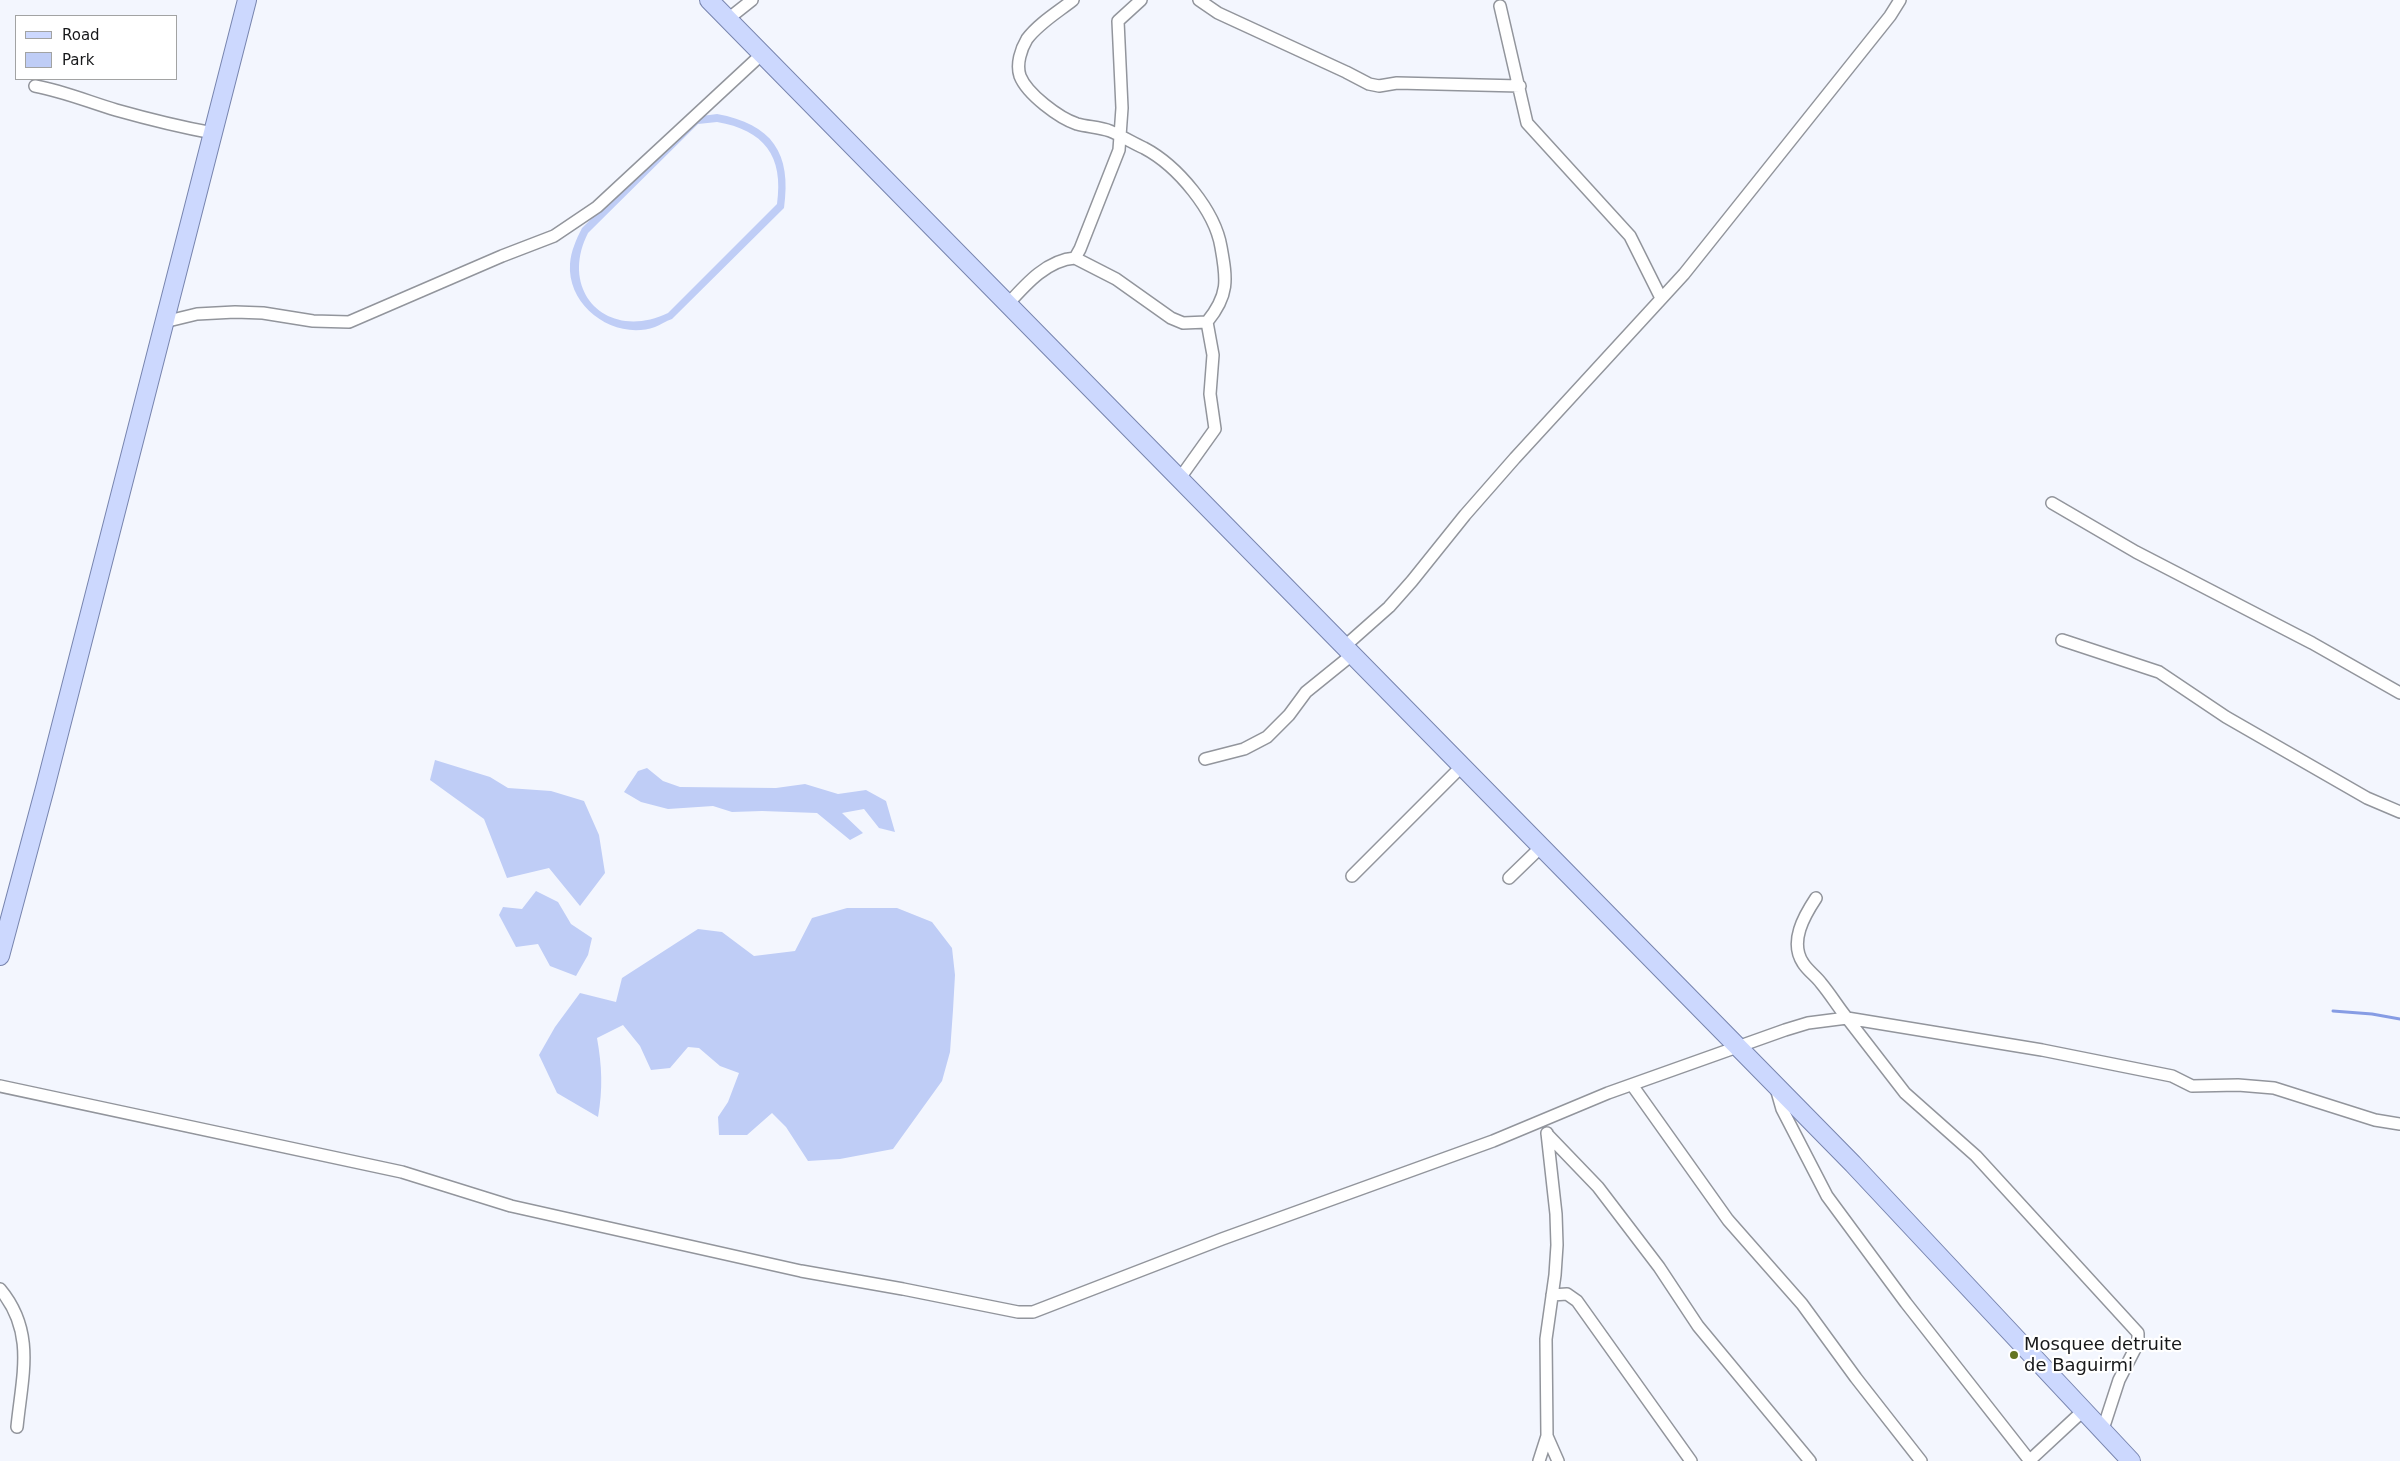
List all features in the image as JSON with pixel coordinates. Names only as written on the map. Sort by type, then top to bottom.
[{"type":"main road","points":[[0,956],[45,788],[247,0]]},
{"type":"main road","points":[[709,0],[1853,1164],[2085,1409],[2131,1461]]},
{"type":"street","points":[[728,19],[752,0]]},
{"type":"street","points":[[1073,0],[1039,26],[1027,40],[1021,51],[1020,76],[1036,97],[1050,109],[1076,124],[1104,129],[1146,149],[1172,170],[1194,192],[1213,219],[1219,232],[1225,292],[1207,322],[1213,355],[1210,394],[1215,429],[1180,478]]},
{"type":"street","points":[[1075,258],[1108,183],[1119,150],[1122,108],[1118,21],[1141,0]]},
{"type":"street","points":[[1199,0],[1226,17],[1369,84],[1379,86],[1397,83],[1520,86]]},
{"type":"street","points":[[1205,759],[1244,749],[1267,737],[1289,716],[1306,692],[1389,607],[1465,514],[1700,255],[1890,16],[1900,0]]},
{"type":"street","points":[[1500,6],[1520,86],[1522,108],[1526,123],[1630,236],[1661,298]]},
{"type":"street","points":[[164,322],[197,314],[235,312],[263,313],[312,321],[349,322],[502,256],[554,236],[597,207],[762,54]]},
{"type":"street","points":[[35,86],[66,93],[113,109],[169,124],[213,133]]},
{"type":"street","points":[[1008,304],[1039,273],[1064,259],[1075,258],[1116,279],[1170,318],[1183,323],[1207,322]]},
{"type":"street","points":[[2052,503],[2136,552],[2312,643],[2400,693]]},
{"type":"street","points":[[2062,640],[2159,672],[2226,718],[2367,798],[2400,812]]},
{"type":"street","points":[[1352,876],[1462,766]]},
{"type":"street","points":[[1509,878],[1541,847]]},
{"type":"street","points":[[1816,898],[1803,922],[1798,937],[1798,949],[1802,962],[1820,982],[1905,1093],[1976,1156],[2138,1332],[2138,1343],[2119,1380],[2103,1429]]},
{"type":"street","points":[[0,1086],[402,1172],[432,1180],[488,1201],[792,1269],[1018,1312],[1033,1312],[1222,1239],[1493,1141],[1632,1086],[1808,1023],[1847,1018],[2042,1050],[2172,1076],[2192,1086],[2238,1085],[2274,1088],[2375,1120],[2400,1124]]},
{"type":"street","points":[[1632,1086],[1728,1220],[1802,1304],[1856,1378],[1921,1461]]},
{"type":"street","points":[[1776,1086],[1782,1109],[1827,1196],[1906,1303],[2030,1461],[2085,1409]]},
{"type":"street","points":[[1544,1120],[1556,1214],[1556,1275],[1546,1339],[1547,1436],[1550,1447],[1558,1461]]},
{"type":"street","points":[[1547,1134],[1598,1187],[1659,1267],[1698,1326],[1810,1461]]},
{"type":"street","points":[[0,1289],[11,1302],[20,1321],[24,1341],[17,1427]]},
{"type":"street","points":[[1552,1295],[1567,1294],[1577,1301],[1691,1461]]},
{"type":"street","points":[[1539,1461],[1547,1436]]},
{"type":"green space","points":[[717,114],[736,119],[752,125],[774,144],[781,157],[785,172],[784,208],[672,319],[655,327],[640,330],[624,329],[610,325],[596,317],[585,307],[576,294],[571,280],[570,264],[576,241],[582,228],[694,117]],"holes":[[[717,122],[747,131],[767,148],[777,172],[777,204],[668,313],[646,320],[626,321],[608,316],[594,306],[584,292],[579,274],[580,255],[588,233],[698,124]]]},
{"type":"green space","points":[[435,760],[490,777],[508,788],[551,791],[584,801],[599,835],[605,873],[580,906],[549,868],[507,878],[484,819],[430,780]]},
{"type":"green space","points":[[647,768],[663,781],[680,787],[776,788],[805,784],[838,794],[866,790],[886,801],[895,832],[879,828],[864,809],[842,813],[863,833],[850,840],[817,813],[732,812],[713,806],[668,809],[641,802],[624,792],[638,771]]},
{"type":"green space","points":[[536,891],[558,902],[571,924],[592,938],[588,955],[576,976],[550,966],[538,944],[516,947],[499,915],[503,907],[522,909]]},
{"type":"green space","points":[[847,908],[897,908],[932,922],[952,948],[955,975],[950,1052],[942,1081],[893,1149],[840,1159],[808,1161],[786,1127],[772,1113],[747,1135],[719,1135],[718,1117],[728,1102],[739,1073],[720,1066],[699,1048],[688,1047],[670,1068],[651,1070],[640,1046],[623,1025],[597,1038],[601,1078],[598,1117],[557,1093],[539,1055],[555,1027],[580,993],[616,1002],[622,978],[698,929],[722,932],[754,956],[795,951],[812,918]]},
{"type":"waterway","points":[[2333,1011],[2372,1014],[2400,1019]]},
{"type":"place","name":"Mosquee detruite de Baguirmi","points":[[2014,1355]]}]
